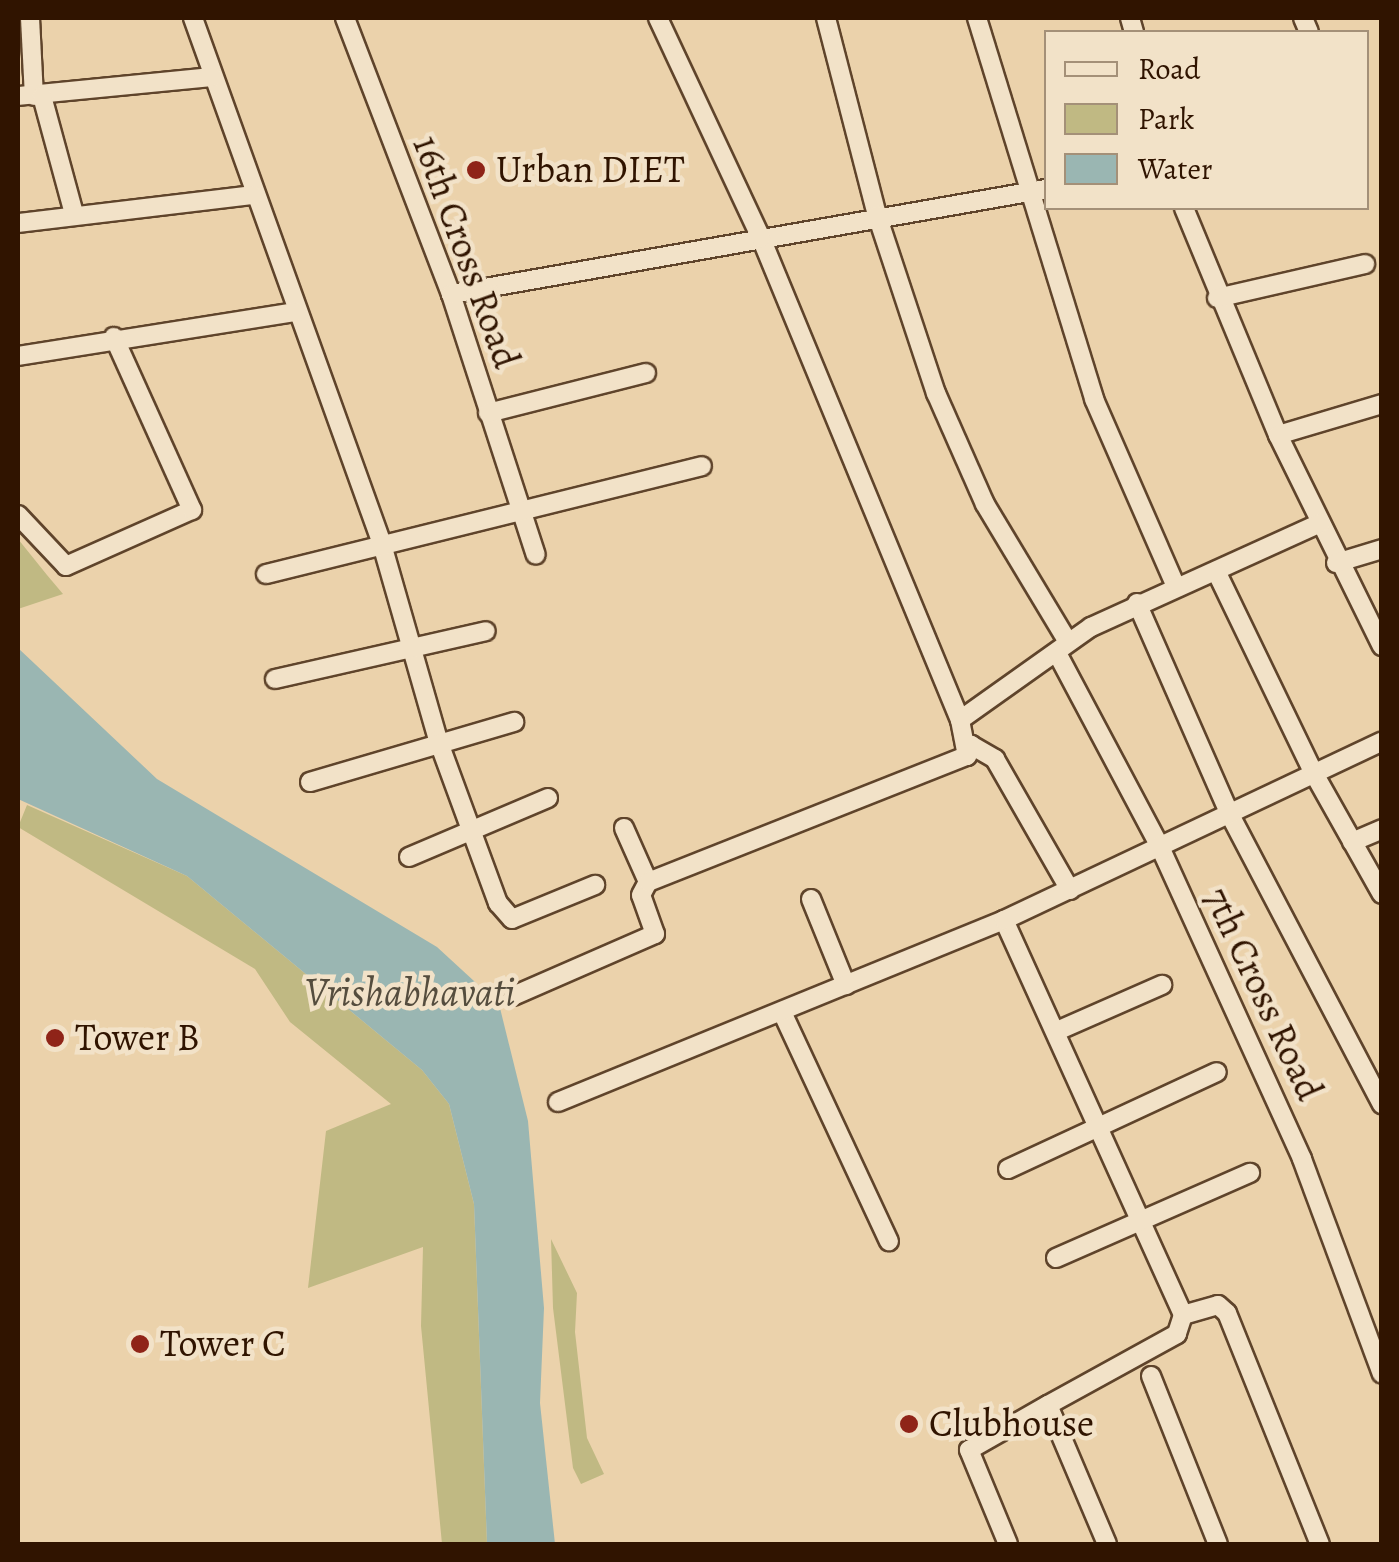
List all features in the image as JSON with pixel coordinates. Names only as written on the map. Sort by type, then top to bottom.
[{"type":"street","points":[[30,18],[31,96],[74,214]]},
{"type":"street","points":[[193,18],[253,195],[382,541],[408,649],[438,740],[476,830],[498,903],[512,919],[595,885]]},
{"type":"street","name":"16th Cross Road","points":[[345,18],[451,294],[536,555]]},
{"type":"street","points":[[658,18],[760,238],[960,720],[966,756]]},
{"type":"street","name":"7th Cross Road","points":[[826,18],[877,216],[936,393],[985,504],[1062,648],[1160,847],[1382,1374]]},
{"type":"street","points":[[977,18],[1038,191],[1094,399],[1176,587]]},
{"type":"street","points":[[31,96],[213,77]]},
{"type":"street","points":[[451,294],[877,216],[1038,191]]},
{"type":"street","points":[[18,223],[253,195]]},
{"type":"street","points":[[1185,210],[1278,436],[1336,563],[1382,646]]},
{"type":"street","points":[[1218,298],[1365,264]]},
{"type":"street","points":[[18,356],[114,337],[297,312]]},
{"type":"street","points":[[18,516],[66,566],[192,510],[114,337]]},
{"type":"street","points":[[488,413],[646,374]]},
{"type":"street","points":[[1278,436],[1382,404]]},
{"type":"street","points":[[266,574],[382,541],[702,466]]},
{"type":"street","points":[[960,720],[1062,648],[1137,603],[1320,523]]},
{"type":"street","points":[[1336,563],[1382,549]]},
{"type":"street","points":[[1216,570],[1312,770],[1382,894]]},
{"type":"street","points":[[1137,603],[1229,813],[1382,1104]]},
{"type":"street","points":[[275,679],[486,630]]},
{"type":"street","points":[[310,782],[438,740],[514,722]]},
{"type":"street","points":[[558,1102],[1004,920],[1312,770],[1382,741]]},
{"type":"street","points":[[513,996],[655,934],[641,894],[648,882],[966,756],[971,744],[995,759],[1070,890]]},
{"type":"street","points":[[410,857],[548,798]]},
{"type":"street","points":[[624,828],[648,882]]},
{"type":"street","points":[[1352,842],[1382,829]]},
{"type":"street","points":[[811,899],[846,985]]},
{"type":"street","points":[[1004,920],[1145,1220],[1183,1315],[1177,1334],[969,1450],[1008,1544]]},
{"type":"street","points":[[1056,1031],[1162,985]]},
{"type":"street","points":[[782,1012],[889,1241]]},
{"type":"street","points":[[1008,1169],[1217,1072]]},
{"type":"street","points":[[1056,1258],[1250,1174]]},
{"type":"street","points":[[1183,1315],[1218,1304],[1227,1313],[1320,1544]]},
{"type":"street","points":[[1150,1376],[1218,1544]]},
{"type":"street","points":[[1048,1405],[1107,1544]]},
{"type":"green space","points":[[18,539],[47,575],[63,594],[18,609]]},
{"type":"green space","points":[[27,805],[187,876],[422,1070],[449,1104],[474,1204],[487,1544],[442,1544],[421,1326],[423,1247],[308,1288],[326,1131],[391,1104],[290,1022],[255,969],[18,827]]},
{"type":"green space","points":[[551,1239],[577,1293],[575,1332],[587,1438],[604,1474],[581,1484],[573,1468],[553,1308]]},
{"type":"water","name":"Vrishabhavati","points":[[18,648],[157,779],[437,947],[499,1004],[528,1121],[544,1308],[540,1403],[555,1544],[487,1544],[474,1204],[449,1104],[422,1070],[187,876],[18,799]]},
{"type":"place","name":"Urban DIET","points":[[476,170]]},
{"type":"place","name":"Tower B","points":[[55,1038]]},
{"type":"place","name":"Tower C","points":[[140,1344]]},
{"type":"place","name":"Clubhouse","points":[[909,1424]]}]
